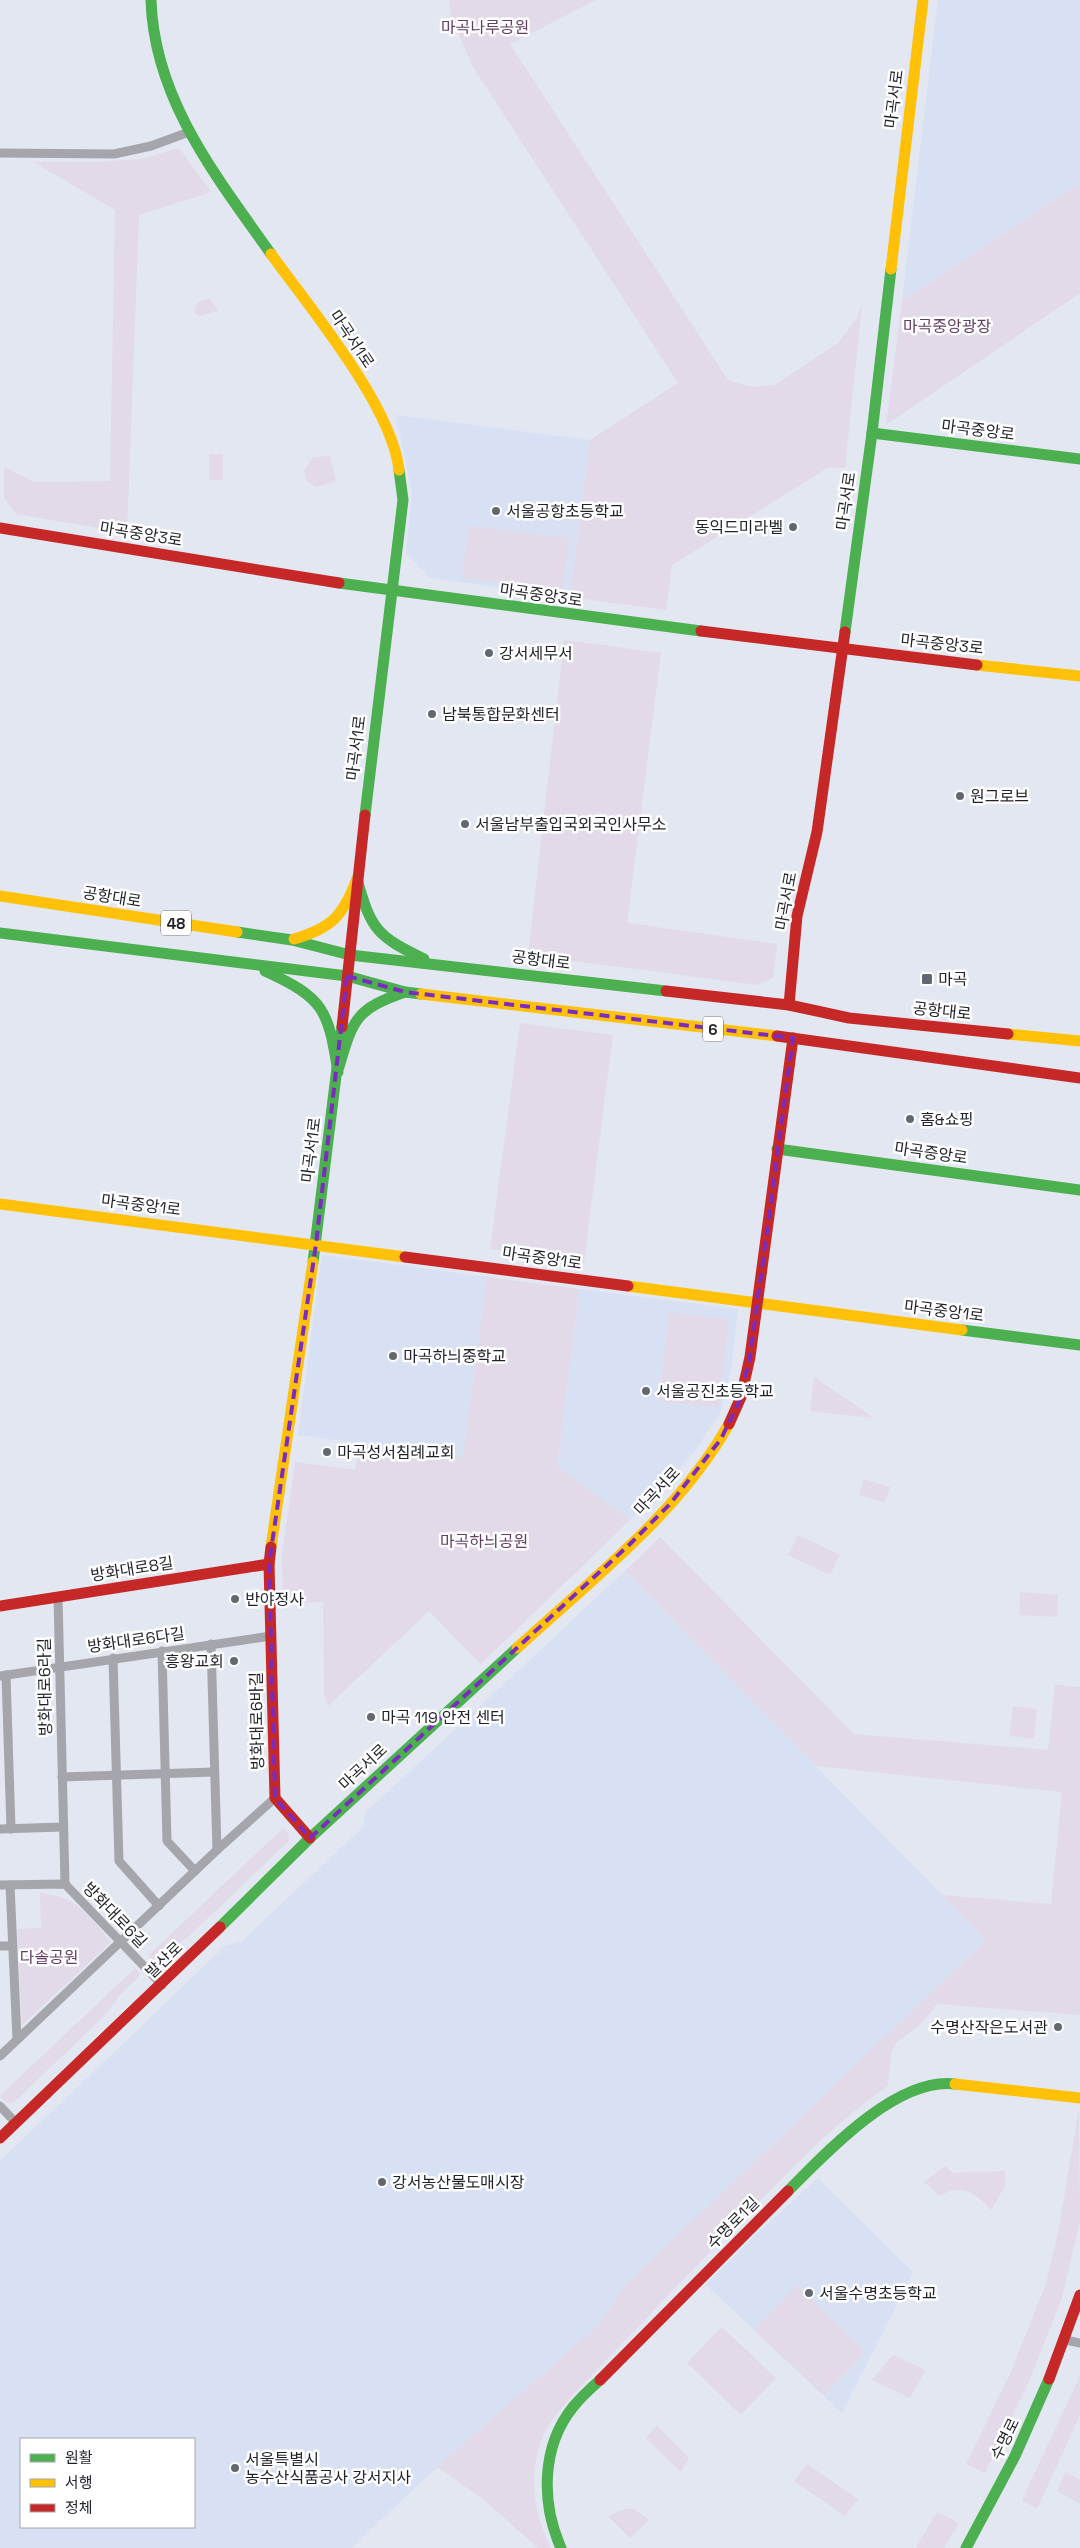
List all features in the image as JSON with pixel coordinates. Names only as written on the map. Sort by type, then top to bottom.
[{"type":"street","name":"마곡서1로","points":[[151,0],[150,15],[160,61],[189,132],[200,153],[352,367],[392,437],[398,459],[403,500],[357,879],[338,1072],[316,1244],[269,1564]]},
{"type":"street","name":"마곡서로","points":[[789,1005],[798,916],[817,832],[872,434],[923,0]]},
{"type":"street","points":[[0,153],[114,154],[151,146],[189,132]]},
{"type":"street","name":"마곡중앙로","points":[[872,434],[1080,459]]},
{"type":"street","name":"마곡중앙3로","points":[[0,528],[391,591],[842,650],[1080,676]]},
{"type":"street","points":[[292,940],[317,933],[339,918],[348,904],[357,879]]},
{"type":"street","points":[[357,879],[367,916],[376,932],[385,940],[433,964]]},
{"type":"street","name":"공항대로","points":[[0,896],[292,940],[350,956],[789,1005],[849,1018],[1080,1041]]},
{"type":"street","name":"48","points":[[0,933],[347,976]]},
{"type":"street","points":[[253,965],[294,984],[320,1002],[331,1025],[338,1072]]},
{"type":"street","name":"6","points":[[347,976],[405,992],[793,1038],[1080,1078]]},
{"type":"street","name":"6","points":[[338,1072],[351,1025],[358,1016],[382,999],[405,992]]},
{"type":"street","name":"마곡서로","points":[[310,1838],[629,1545],[670,1504],[692,1478],[720,1439],[739,1402],[750,1357],[793,1038]]},
{"type":"street","name":"마곡중앙로","points":[[777,1149],[1080,1190]]},
{"type":"street","name":"마곡중앙1로","points":[[0,1204],[1080,1345]]},
{"type":"street","name":"방화대로8길","points":[[0,1606],[269,1564]]},
{"type":"street","name":"방화대로6바길","points":[[269,1564],[275,1798]]},
{"type":"street","name":"방화대로6라길","points":[[58,1597],[64,1884]]},
{"type":"street","name":"방화대로6다길","points":[[11,1828],[3,1675],[271,1636]]},
{"type":"street","points":[[211,1644],[217,1850]]},
{"type":"street","points":[[162,1651],[166,1841],[196,1871]]},
{"type":"street","points":[[113,1658],[119,1860],[160,1906]]},
{"type":"street","points":[[62,1777],[214,1772]]},
{"type":"street","points":[[0,2056],[217,1850],[275,1798],[310,1838]]},
{"type":"street","points":[[0,1829],[63,1827]]},
{"type":"street","name":"발산로","points":[[0,2138],[162,1985],[310,1838]]},
{"type":"street","name":"방화대로6길","points":[[0,1885],[64,1884],[162,1985]]},
{"type":"street","points":[[10,1885],[17,2039]]},
{"type":"street","points":[[0,1946],[12,1946]]},
{"type":"street","name":"수명로1길","points":[[562,2548],[555,2536],[549,2512],[547,2484],[551,2455],[559,2430],[573,2407],[813,2166],[877,2108],[927,2087],[950,2083],[1080,2098]]},
{"type":"street","points":[[0,2106],[16,2123]]},
{"type":"street","name":"수명로","points":[[966,2548],[997,2493],[1019,2448],[1066,2340],[1080,2295]]},
{"type":"street","points":[[1066,2340],[1080,2343]]},
{"type":"highlighted area","points":[[347,976],[405,992],[793,1038],[750,1357],[739,1402],[721,1439],[670,1504],[629,1545],[310,1838],[275,1798],[269,1564],[316,1244]]},
{"type":"shaded area","points":[[938,0],[1080,0],[1080,183],[902,301]]},
{"type":"shaded area","name":"서울공항초등학교","points":[[396,415],[590,440],[570,597],[430,578],[406,553],[412,493]]},
{"type":"shaded area","name":"마곡하늬중학교","points":[[322,1255],[487,1277],[463,1457],[298,1435]]},
{"type":"shaded area","name":"서울공진초등학교","points":[[579,1289],[738,1309],[731,1369],[720,1413],[693,1453],[665,1485],[630,1520],[557,1466]]},
{"type":"shaded area","points":[[625,1571],[986,1940],[631,2280],[616,2298],[601,2323],[437,2467],[351,2548],[0,2548],[0,2161],[225,1946],[242,1941],[363,1827],[365,1813]]},
{"type":"shaded area","name":"서울수명초등학교","points":[[818,2178],[913,2272],[842,2413],[706,2285],[754,2236]]},
{"type":"green space","name":"마곡나루공원","points":[[449,0],[596,0],[510,44],[728,380],[752,387],[775,385],[838,343],[857,318],[862,304],[845,468],[829,467],[672,565],[666,610],[570,597],[590,440],[678,383],[473,67],[451,17]]},
{"type":"green space","points":[[179,148],[211,192],[139,215],[127,533],[16,514],[4,498],[4,467],[35,482],[110,481],[115,210],[34,162],[94,162],[141,159]]},
{"type":"green space","name":"마곡중앙광장","points":[[1080,183],[1080,293],[886,425],[902,301]]},
{"type":"green space","points":[[209,298],[219,311],[199,316],[194,312],[198,302]]},
{"type":"green space","points":[[209,454],[223,454],[223,480],[209,480]]},
{"type":"green space","points":[[330,456],[336,481],[316,487],[307,481],[304,471],[313,457]]},
{"type":"green space","points":[[469,526],[569,538],[563,590],[462,578]]},
{"type":"green space","points":[[564,640],[661,653],[627,923],[777,944],[773,978],[758,985],[528,955]]},
{"type":"green space","points":[[520,1023],[613,1035],[584,1262],[490,1249]]},
{"type":"green space","name":"마곡하늬공원","points":[[487,1277],[579,1289],[557,1466],[630,1520],[481,1664],[429,1611],[328,1706],[324,1694],[323,1602],[283,1603],[282,1555],[295,1462],[355,1470],[359,1443],[463,1457]]},
{"type":"green space","points":[[669,1312],[729,1319],[719,1408],[659,1401]]},
{"type":"green space","points":[[814,1377],[874,1418],[810,1411]]},
{"type":"green space","points":[[864,1479],[890,1487],[885,1502],[859,1495]]},
{"type":"green space","points":[[798,1535],[840,1555],[830,1575],[788,1555]]},
{"type":"green space","points":[[660,1537],[854,1734],[1048,1750],[1055,1685],[1080,1687],[1080,2015],[937,2004],[922,2023],[896,2043],[891,2053],[888,2086],[853,2112],[789,2172],[573,2395],[552,2420],[538,2450],[534,2479],[540,2521],[551,2548],[538,2548],[483,2499],[437,2467],[601,2323],[616,2298],[631,2280],[986,1940],[941,1895],[1051,1904],[1062,1792],[816,1766],[625,1571]]},
{"type":"green space","points":[[1020,1592],[1058,1595],[1057,1617],[1019,1615]]},
{"type":"green space","points":[[1013,1706],[1037,1709],[1034,1739],[1009,1736]]},
{"type":"green space","points":[[283,1828],[289,1835],[289,1841],[190,1935],[158,1960],[152,1960],[148,1956]]},
{"type":"green space","name":"다솔공원","points":[[40,1893],[64,1898],[73,1903],[89,1916],[111,1942],[22,2025],[17,1929],[41,1928]]},
{"type":"green space","points":[[135,1968],[139,1973],[139,1977],[119,1996],[105,2015],[13,2103],[6,2103],[0,2096]]},
{"type":"green space","points":[[1079,2108],[1080,2220],[1062,2298],[1030,2379],[985,2473],[966,2464],[1010,2374],[1046,2284],[1059,2229]]},
{"type":"green space","points":[[945,2166],[953,2173],[1005,2171],[1005,2186],[991,2210],[980,2199],[968,2192],[954,2190],[940,2196],[924,2182]]},
{"type":"green space","points":[[797,2285],[866,2352],[824,2395],[754,2330]]},
{"type":"green space","points":[[722,2327],[776,2378],[741,2415],[687,2363]]},
{"type":"green space","points":[[893,2355],[925,2370],[910,2398],[872,2380]]},
{"type":"green space","points":[[1080,2376],[1080,2415],[1037,2509],[1022,2500]]},
{"type":"green space","points":[[657,2426],[689,2458],[681,2472],[646,2438]]},
{"type":"green space","points":[[807,2464],[858,2499],[845,2516],[794,2481]]},
{"type":"green space","points":[[1066,2472],[1080,2480],[1080,2504],[1057,2491]]},
{"type":"green space","points":[[625,2509],[634,2509],[649,2520],[630,2538],[608,2516]]},
{"type":"green space","points":[[937,2512],[959,2523],[944,2548],[916,2548]]},
{"type":"traffic: fast","points":[[151,0],[155,36],[163,70],[176,103],[210,165],[271,254]]},
{"type":"traffic: fast","points":[[845,632],[872,433],[891,269]]},
{"type":"traffic: fast","points":[[872,433],[1080,459]]},
{"type":"traffic: fast","points":[[365,815],[403,500],[399,470]]},
{"type":"traffic: fast","points":[[339,583],[701,631]]},
{"type":"traffic: fast","points":[[357,879],[367,910],[378,929],[396,944],[424,959]]},
{"type":"traffic: fast","points":[[237,932],[292,940],[350,955],[666,991]]},
{"type":"traffic: fast","points":[[0,933],[347,976],[405,992],[421,994]]},
{"type":"traffic: fast","points":[[265,971],[300,989],[320,1008],[331,1033],[338,1072]]},
{"type":"traffic: fast","points":[[339,1067],[348,1037],[359,1018],[376,1004],[405,992]]},
{"type":"traffic: fast","points":[[313,1262],[342,1027]]},
{"type":"traffic: fast","points":[[777,1149],[1080,1190]]},
{"type":"traffic: fast","points":[[962,1330],[1080,1345]]},
{"type":"traffic: fast","points":[[220,1927],[310,1838],[517,1648]]},
{"type":"traffic: fast","points":[[788,2191],[842,2139],[886,2105],[909,2092],[932,2085],[955,2084]]},
{"type":"traffic: fast","points":[[966,2548],[1015,2456],[1049,2379]]},
{"type":"traffic: fast","points":[[561,2548],[554,2531],[550,2513],[548,2494],[550,2457],[562,2423],[576,2403],[600,2380]]},
{"type":"traffic: slow","points":[[891,269],[923,0]]},
{"type":"traffic: slow","points":[[271,254],[327,329],[366,388],[382,417],[393,445],[399,470]]},
{"type":"traffic: slow","points":[[977,665],[1080,676]]},
{"type":"traffic: slow","points":[[294,939],[318,930],[334,919],[347,902],[357,879]]},
{"type":"traffic: slow","points":[[0,896],[237,932]]},
{"type":"traffic: slow","points":[[421,994],[777,1036]]},
{"type":"traffic: slow","points":[[1008,1034],[1080,1041]]},
{"type":"traffic: slow","points":[[0,1204],[405,1257]]},
{"type":"traffic: slow","points":[[271,1547],[313,1262]]},
{"type":"traffic: slow","points":[[628,1286],[962,1330]]},
{"type":"traffic: slow","points":[[517,1648],[604,1570],[660,1516],[709,1456],[729,1424]]},
{"type":"traffic: slow","points":[[955,2084],[1080,2098]]},
{"type":"traffic: jam","points":[[0,528],[339,583]]},
{"type":"traffic: jam","points":[[701,631],[977,665]]},
{"type":"traffic: jam","points":[[789,1005],[797,916],[817,832],[845,632]]},
{"type":"traffic: jam","points":[[342,1027],[365,815]]},
{"type":"traffic: jam","points":[[666,991],[789,1005],[849,1018],[1008,1034]]},
{"type":"traffic: jam","points":[[777,1036],[1080,1078]]},
{"type":"traffic: jam","points":[[729,1424],[741,1397],[750,1357],[793,1038]]},
{"type":"traffic: jam","points":[[405,1257],[628,1286]]},
{"type":"traffic: jam","points":[[271,1547],[269,1564],[275,1798],[310,1838]]},
{"type":"traffic: jam","points":[[0,1606],[269,1564]]},
{"type":"traffic: jam","points":[[0,2138],[220,1927]]},
{"type":"traffic: jam","points":[[600,2380],[788,2191]]},
{"type":"traffic: jam","points":[[1049,2379],[1080,2295]]},
{"type":"place","name":"서울공항초등학교","points":[[496,511]]},
{"type":"place","name":"동익드미라벨","points":[[793,527]]},
{"type":"place","name":"강서세무서","points":[[489,653]]},
{"type":"place","name":"남북통합문화센터","points":[[432,714]]},
{"type":"place","name":"원그로브","points":[[960,796]]},
{"type":"place","name":"서울남부출입국외국인사무소","points":[[465,824]]},
{"type":"place","name":"마곡","points":[[927,979]]},
{"type":"place","name":"홈&쇼핑","points":[[910,1119]]},
{"type":"place","name":"마곡하늬중학교","points":[[393,1356]]},
{"type":"place","name":"서울공진초등학교","points":[[646,1391]]},
{"type":"place","name":"마곡성서침례교회","points":[[327,1452]]},
{"type":"place","name":"반야정사","points":[[235,1599]]},
{"type":"place","name":"흥왕교회","points":[[234,1661]]},
{"type":"place","name":"마곡 119 안전 센터","points":[[371,1717]]},
{"type":"place","name":"수명산작은도서관","points":[[1058,2027]]},
{"type":"place","name":"강서농산물도매시장","points":[[382,2182]]},
{"type":"place","name":"서울수명초등학교","points":[[809,2293]]},
{"type":"place","name":"서울특별시 농수산식품공사 강서지사","points":[[235,2468]]}]
